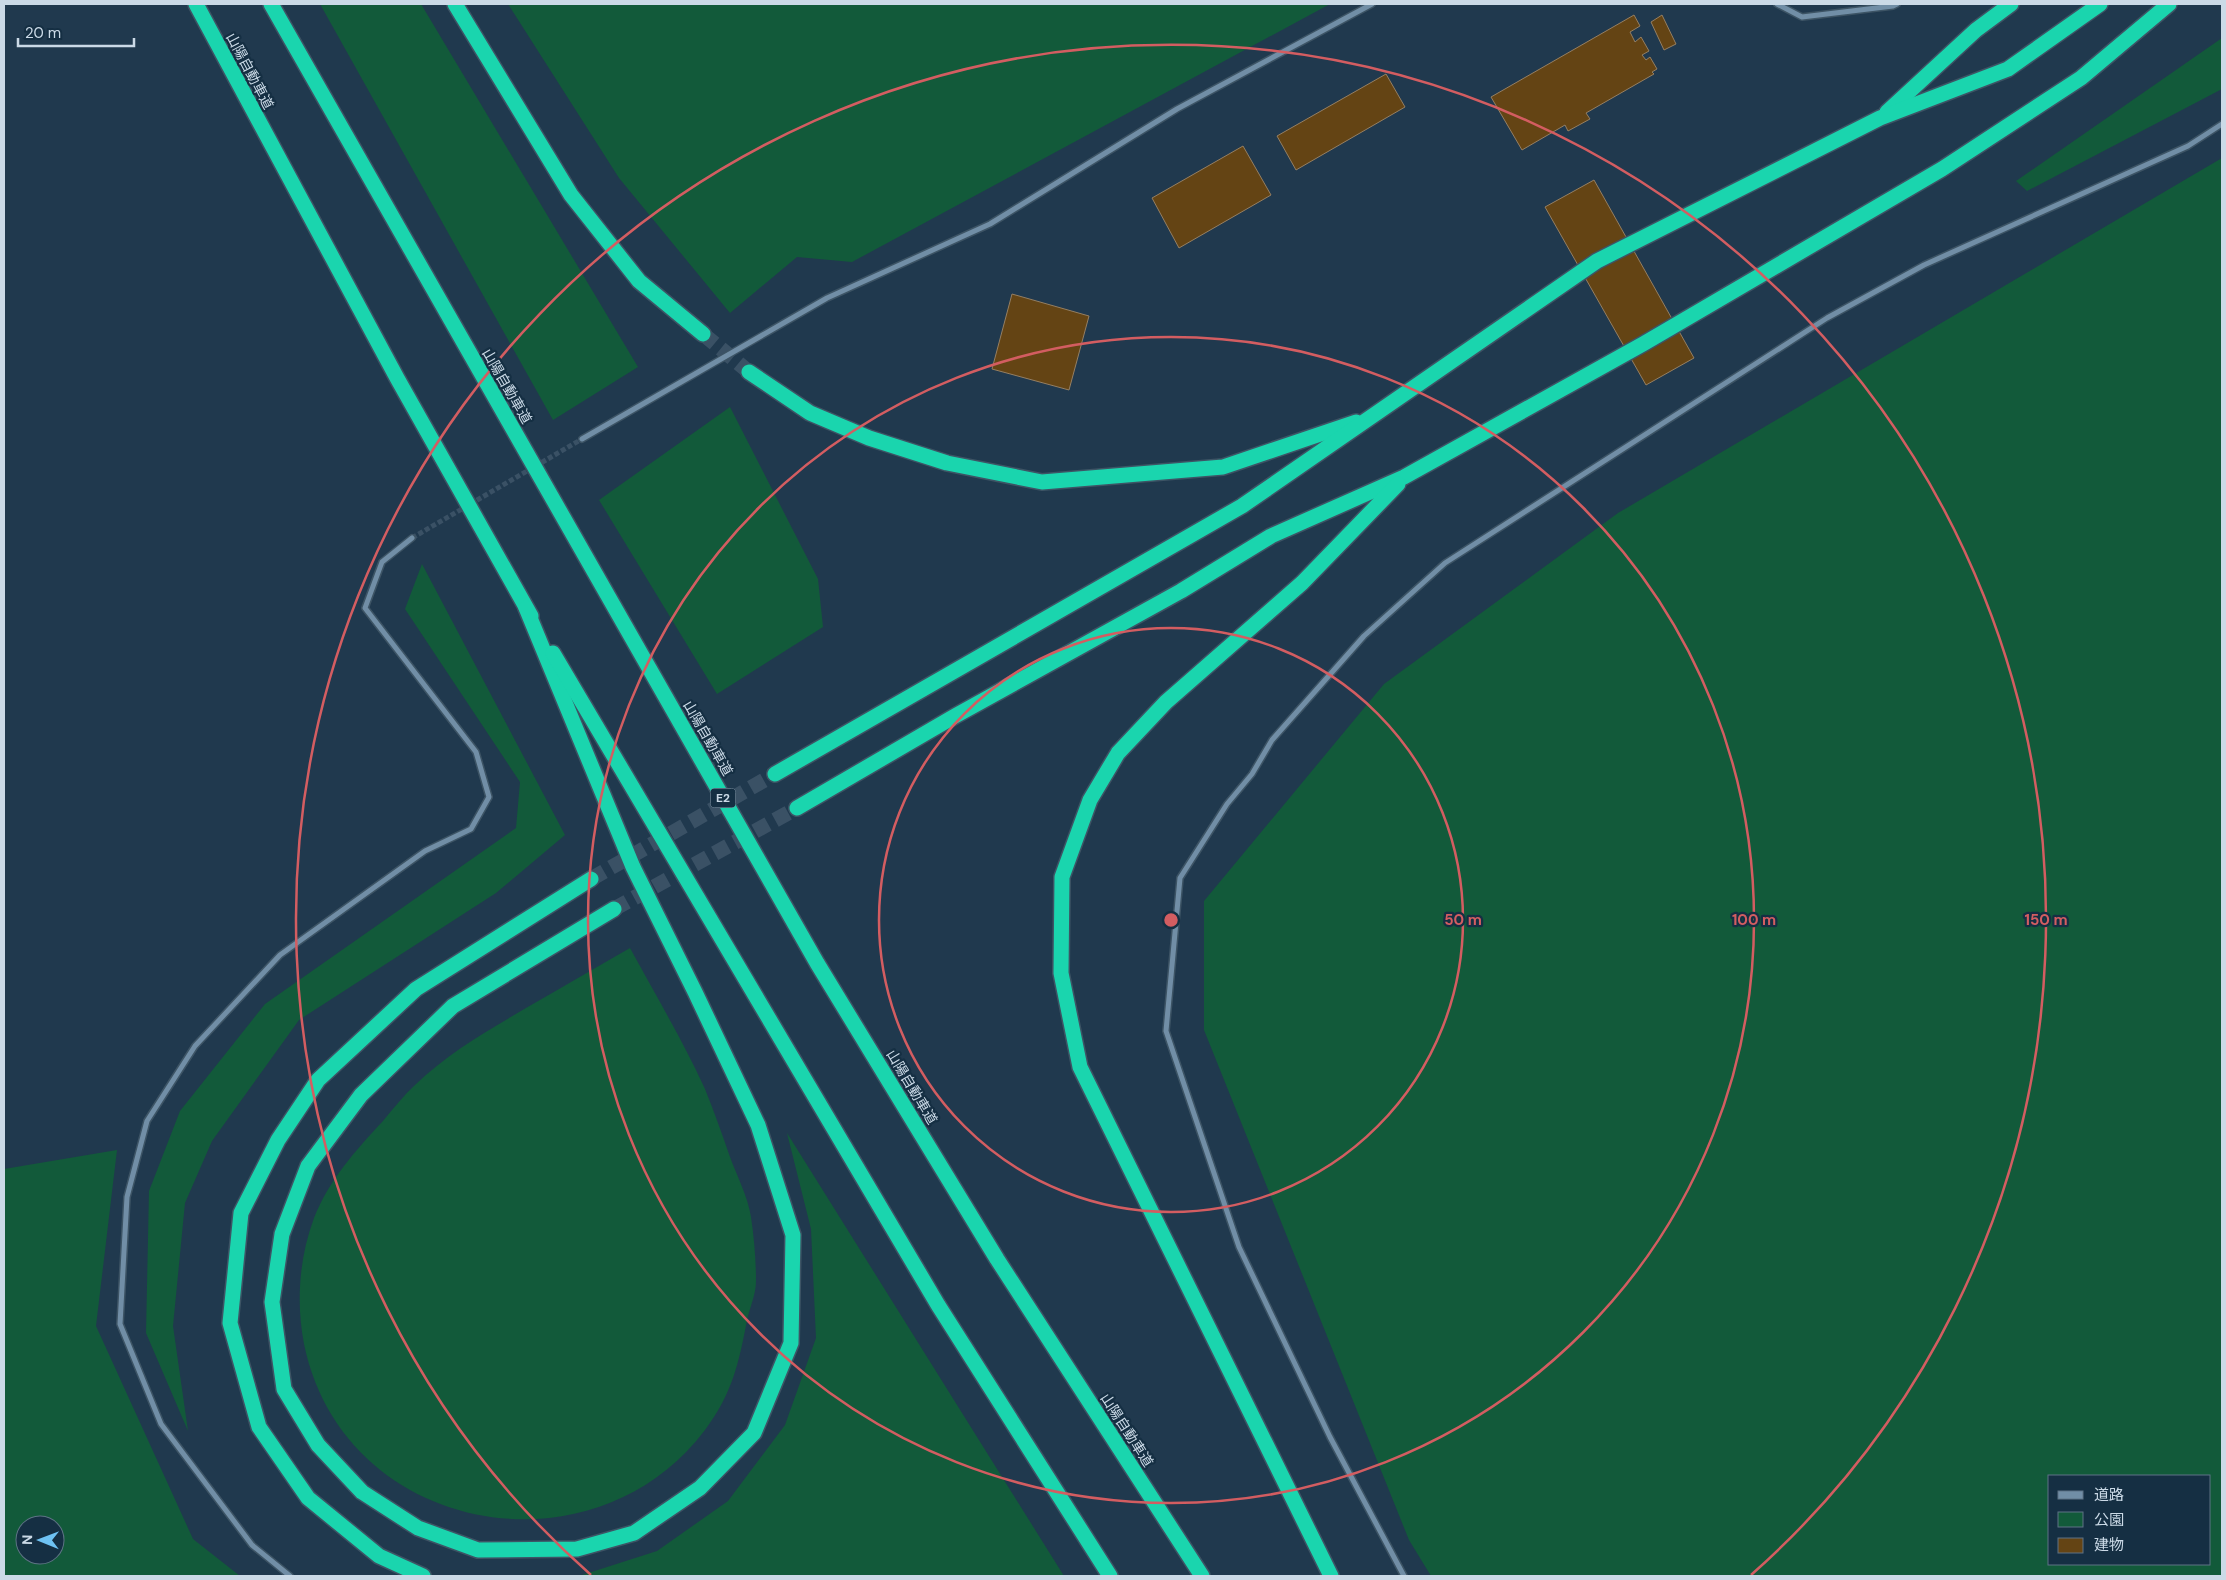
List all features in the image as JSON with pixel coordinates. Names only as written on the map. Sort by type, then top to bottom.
[{"type":"highway","name":"山陽自動車道","points":[[196,4],[396,378],[526,608],[938,1305],[1110,1576]]},
{"type":"highway","name":"山陽自動車道","points":[[271,4],[817,963],[997,1259],[1202,1576]]},
{"type":"highway","points":[[455,4],[571,195],[639,281],[703,334]]},
{"type":"highway","points":[[1880,118],[1976,30],[2011,4]]},
{"type":"highway","points":[[775,774],[1242,506],[1597,261],[1880,118],[2008,69],[2100,4]]},
{"type":"highway","points":[[797,808],[955,716],[1181,591],[1272,536],[1404,477],[1643,344],[1942,169],[2082,78],[2169,4]]},
{"type":"highway","points":[[749,372],[810,413],[869,438],[946,463],[1042,482],[1224,467],[1374,416]]},
{"type":"highway","points":[[1331,1576],[1080,1067],[1061,973],[1062,877],[1090,800],[1118,753],[1166,702],[1302,583],[1404,477]]},
{"type":"highway","points":[[526,608],[633,867],[758,1125],[793,1235],[791,1343],[754,1433],[700,1488],[634,1533],[577,1550],[478,1550],[418,1528],[362,1492],[318,1445],[284,1389],[272,1302],[282,1234],[308,1166],[361,1094],[454,1006],[614,909]]},
{"type":"highway","points":[[423,1576],[379,1556],[308,1498],[259,1428],[230,1323],[242,1213],[278,1140],[318,1080],[416,989],[591,879]]},
{"type":"street","points":[[582,439],[827,298],[990,224],[1177,109],[1372,4]]},
{"type":"street","points":[[1777,4],[1802,17],[1897,4]]},
{"type":"street","points":[[1404,1576],[1330,1437],[1239,1246],[1166,1031],[1180,878],[1227,804],[1252,774],[1272,740],[1364,636],[1445,563],[1827,318],[1924,266],[2188,146],[2222,124]]},
{"type":"street","points":[[290,1576],[252,1545],[161,1424],[120,1324],[126,1197],[147,1121],[195,1046],[280,955],[425,851],[472,829],[489,797],[476,752],[365,608],[382,562],[412,538]]},
{"type":"green space","points":[[320,4],[421,4],[638,367],[553,420]]},
{"type":"green space","points":[[508,4],[1330,4],[852,262],[797,257],[730,313],[619,178]]},
{"type":"green space","points":[[2222,38],[2222,89],[2027,191],[2016,181]]},
{"type":"green space","points":[[2222,158],[2222,1576],[1431,1576],[1409,1540],[1204,1030],[1204,901],[1384,684],[1618,513]]},
{"type":"green space","points":[[730,407],[818,579],[823,627],[717,694],[599,500]]},
{"type":"green space","points":[[422,564],[565,835],[496,893],[299,1020],[212,1141],[185,1203],[173,1326],[188,1431],[146,1333],[149,1191],[180,1111],[265,1004],[516,828],[520,782],[405,609]]},
{"type":"green space","points":[[630,948],[678,1035],[705,1089],[750,1209],[755,1249],[756,1286],[741,1350],[728,1391],[714,1417],[705,1430],[657,1477],[600,1507],[539,1519],[477,1515],[418,1494],[367,1459],[328,1408],[304,1344],[300,1313],[300,1281],[309,1233],[320,1204],[344,1166],[402,1098],[428,1073],[482,1034]]},
{"type":"green space","points":[[787,1133],[1064,1576],[579,1576],[657,1551],[728,1501],[785,1425],[816,1338],[811,1229]]},
{"type":"green space","points":[[117,1150],[96,1326],[193,1539],[240,1576],[4,1576],[4,1169]]},
{"type":"building","points":[[1634,15],[1640,26],[1630,32],[1635,42],[1641,37],[1649,51],[1642,55],[1646,60],[1650,57],[1657,69],[1652,72],[1654,74],[1586,113],[1590,119],[1568,131],[1565,125],[1522,150],[1491,97]]},
{"type":"building","points":[[1662,15],[1676,44],[1664,50],[1651,22]]},
{"type":"building","points":[[1386,74],[1405,107],[1296,170],[1277,136]]},
{"type":"building","points":[[1243,146],[1271,195],[1179,248],[1152,198]]},
{"type":"building","points":[[1594,180],[1694,358],[1646,385],[1545,207]]},
{"type":"building","points":[[1012,294],[1089,316],[1069,390],[992,369]]},
{"type":"tunnel","points":[[703,334],[749,372]]},
{"type":"tunnel","points":[[412,538],[582,439]]},
{"type":"tunnel","points":[[591,879],[775,774]]},
{"type":"tunnel","points":[[614,909],[797,808]]}]
